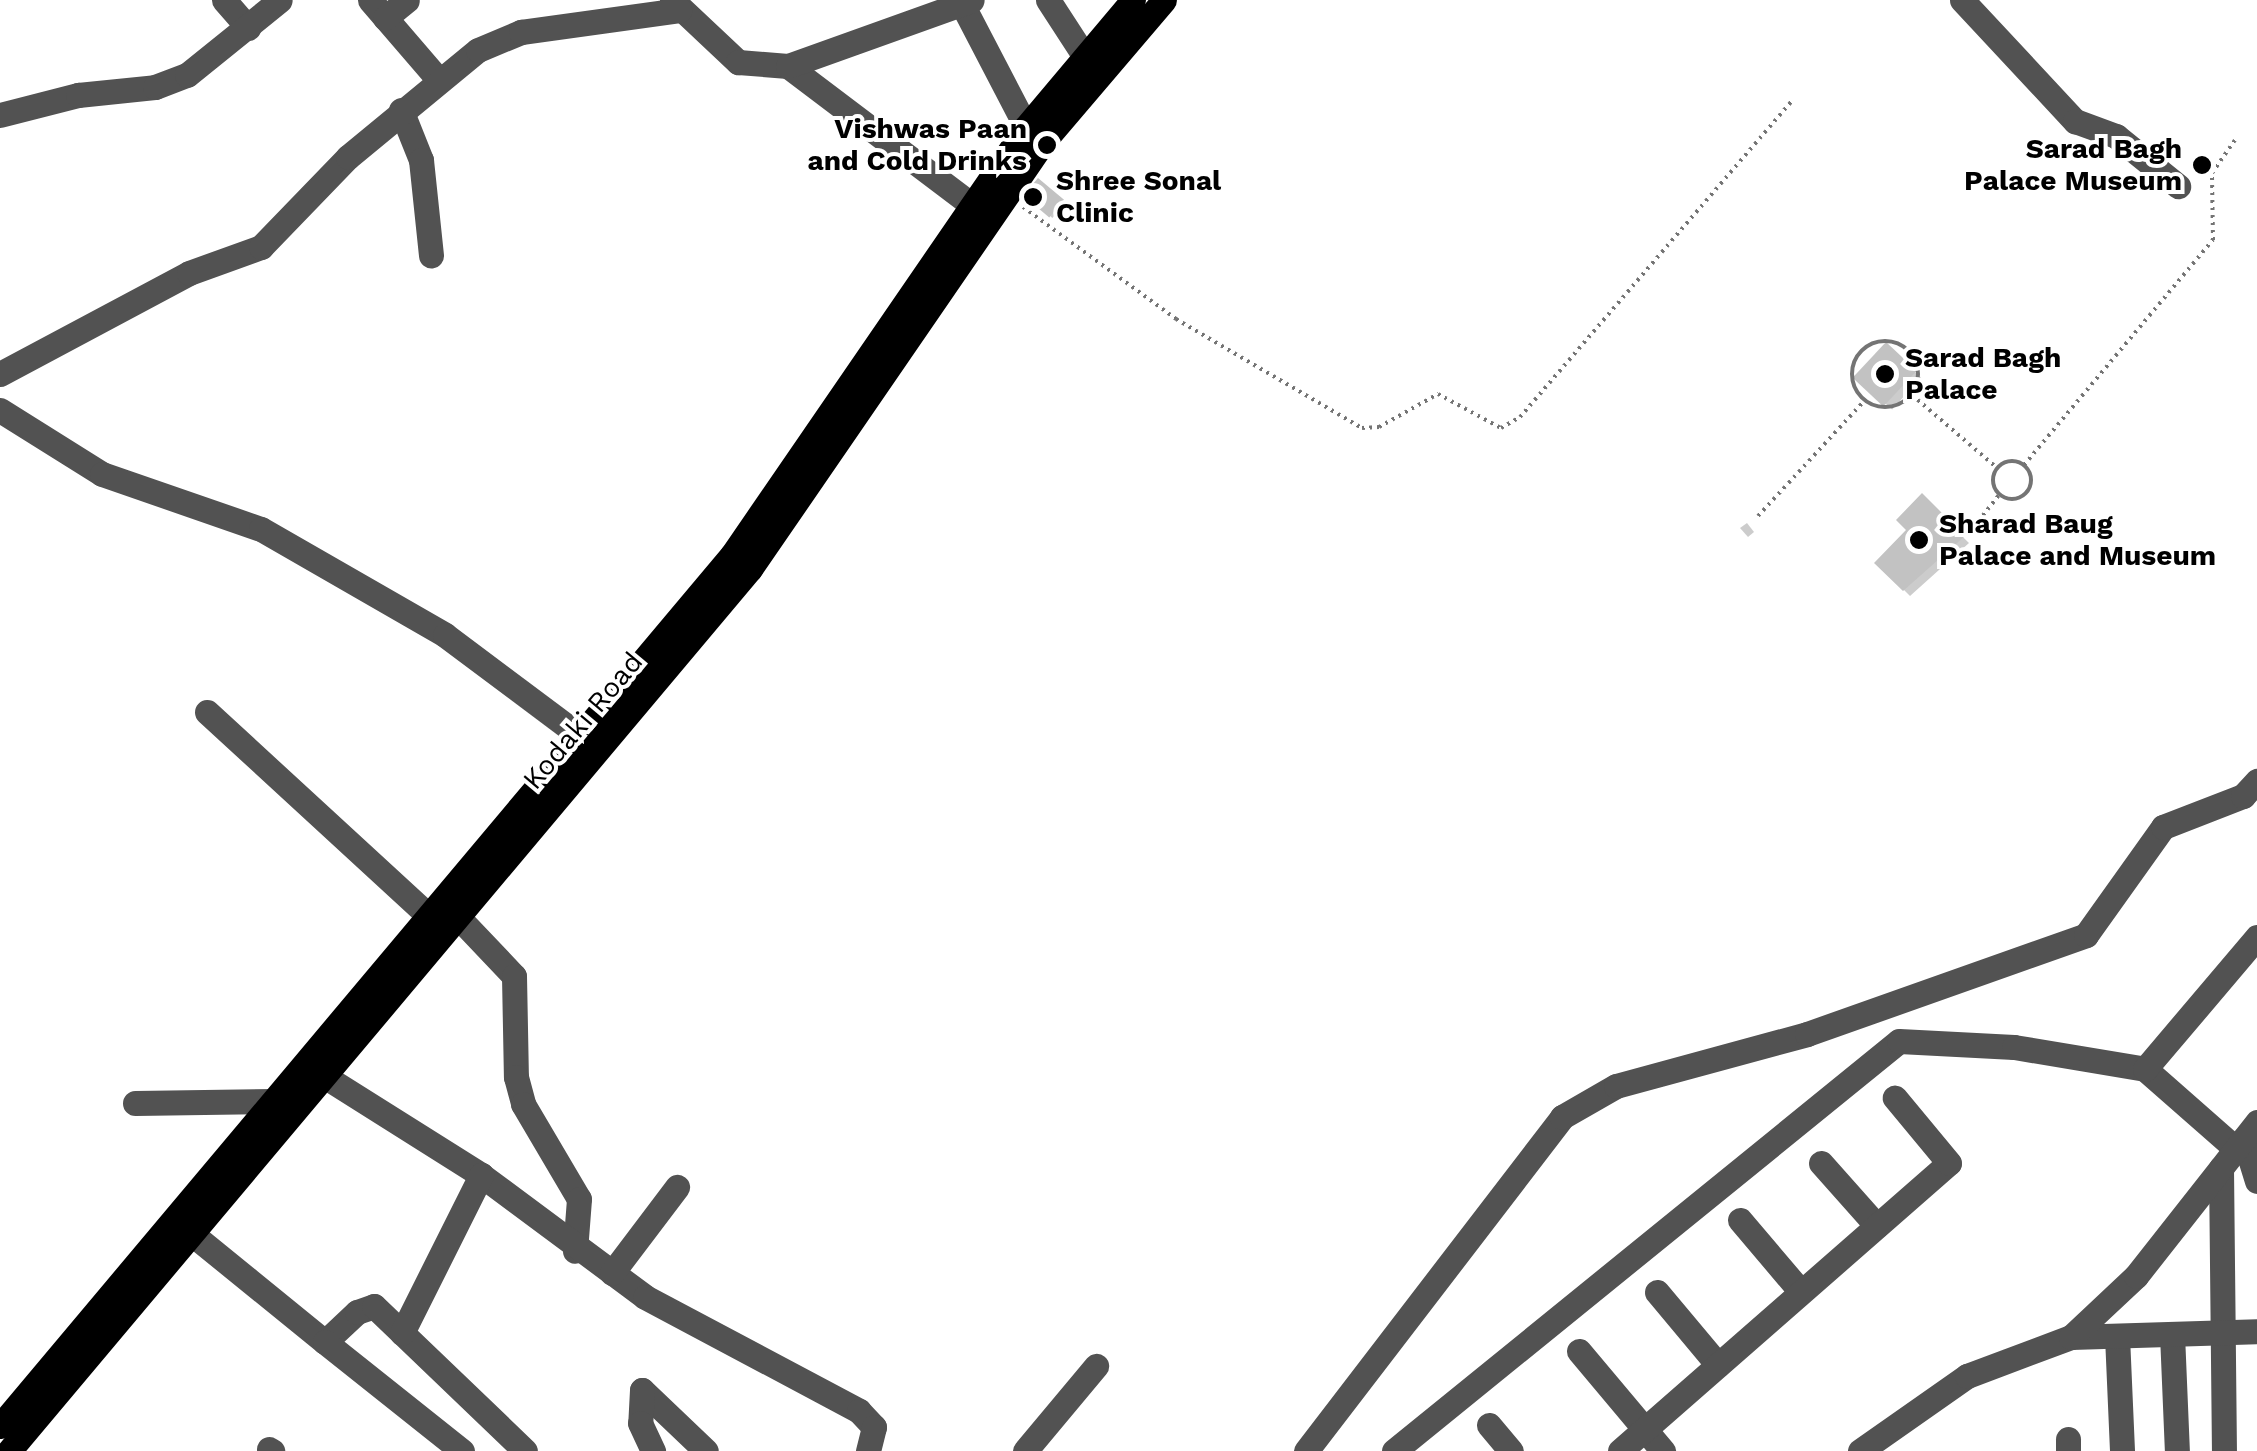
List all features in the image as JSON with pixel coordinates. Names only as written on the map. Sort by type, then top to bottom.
[{"type":"main road","name":"Kodaki Road","points":[[4,1419],[732,554],[1026,127],[1133,0]]},
{"type":"main road","name":"Kodaki Road","points":[[9,1451],[750,568],[1007,195],[1164,0]]},
{"type":"street","points":[[224,0],[248,28]]},
{"type":"street","points":[[0,115],[78,94],[155,87],[187,75],[280,0]]},
{"type":"street","points":[[407,0],[378,9],[438,78]]},
{"type":"street","points":[[1048,0],[1085,57]]},
{"type":"street","points":[[1962,0],[2075,122],[2116,136],[2178,186]]},
{"type":"street","points":[[0,374],[189,273],[261,248],[438,78],[478,50],[521,32],[683,3],[706,34],[752,68],[788,66],[967,2],[1026,127]]},
{"type":"street","points":[[788,66],[972,205]]},
{"type":"street","points":[[401,110],[421,160],[431,255]]},
{"type":"street","points":[[0,410],[102,474],[261,529],[445,635],[580,736]]},
{"type":"street","points":[[207,712],[429,916]]},
{"type":"street","points":[[1306,1451],[1562,1116],[1616,1086],[1808,1034],[2086,935],[2163,827],[2243,796],[2257,781]]},
{"type":"street","points":[[458,917],[514,976],[516,1077],[523,1104],[579,1199],[576,1251]]},
{"type":"street","points":[[2145,1068],[2257,937]]},
{"type":"street","points":[[1394,1451],[1899,1041],[2014,1047],[2145,1068],[2239,1145],[2257,1181]]},
{"type":"street","points":[[324,1076],[481,1175],[576,1251],[645,1297],[858,1411],[874,1427],[868,1451]]},
{"type":"street","points":[[1620,1451],[1949,1163],[1896,1098]]},
{"type":"street","points":[[135,1102],[273,1101]]},
{"type":"street","points":[[2224,1451],[2225,1332],[2239,1145]]},
{"type":"street","points":[[2071,1337],[2136,1276],[2239,1145]]},
{"type":"street","points":[[1821,1163],[1877,1226]]},
{"type":"street","points":[[402,1333],[481,1175]]},
{"type":"street","points":[[612,1272],[677,1188]]},
{"type":"street","points":[[1740,1220],[1801,1292]]},
{"type":"street","points":[[192,1234],[462,1451]]},
{"type":"street","points":[[1657,1292],[1718,1364]]},
{"type":"street","points":[[326,1342],[358,1312],[374,1306],[512,1446]]},
{"type":"street","points":[[1860,1451],[1966,1376],[2071,1337],[2257,1331]]},
{"type":"street","points":[[2172,1334],[2177,1451]]},
{"type":"street","points":[[2117,1336],[2122,1451]]},
{"type":"street","points":[[1579,1351],[1663,1451]]},
{"type":"street","points":[[1025,1451],[1096,1366]]},
{"type":"street","points":[[654,1451],[640,1423],[642,1390],[706,1451]]},
{"type":"street","points":[[1489,1425],[1511,1451]]},
{"type":"path","points":[[1007,195],[1176,319],[1362,428],[1379,427],[1438,394],[1501,428],[1520,417],[1792,101]]},
{"type":"path","points":[[2024,465],[2213,240],[2212,173],[2235,140]]},
{"type":"path","points":[[1881,341],[1906,348],[1915,358],[1918,383],[1912,395],[1889,408],[1864,401],[1851,378],[1858,353],[1881,341]]},
{"type":"path","points":[[1912,395],[1997,468]]},
{"type":"path","points":[[1758,516],[1864,401]]},
{"type":"path","points":[[2010,461],[2024,465],[2031,478],[2026,492],[2013,499],[1999,494],[1992,482],[1997,468],[2010,461]]},
{"type":"path","points":[[1970,532],[1999,494]]},
{"type":"building","points":[[1038,178],[1064,200],[1049,217],[1023,196]]},
{"type":"building","name":"Sarad Bagh Palace","points":[[1886,342],[1917,371],[1883,406],[1853,378]]},
{"type":"building","points":[[1922,493],[1965,536],[1903,591],[1874,563],[1906,530],[1896,520]]},
{"type":"place","name":"Vishwas Paan and Cold Drinks","points":[[1047,145]]},
{"type":"place","name":"Sarad Bagh Palace Museum","points":[[2202,165]]},
{"type":"place","name":"Shree Sonal Clinic","points":[[1033,197]]},
{"type":"place","name":"Sarad Bagh Palace","points":[[1885,374]]},
{"type":"place","name":"Sharad Baug Palace and Museum","points":[[1919,540]]}]
